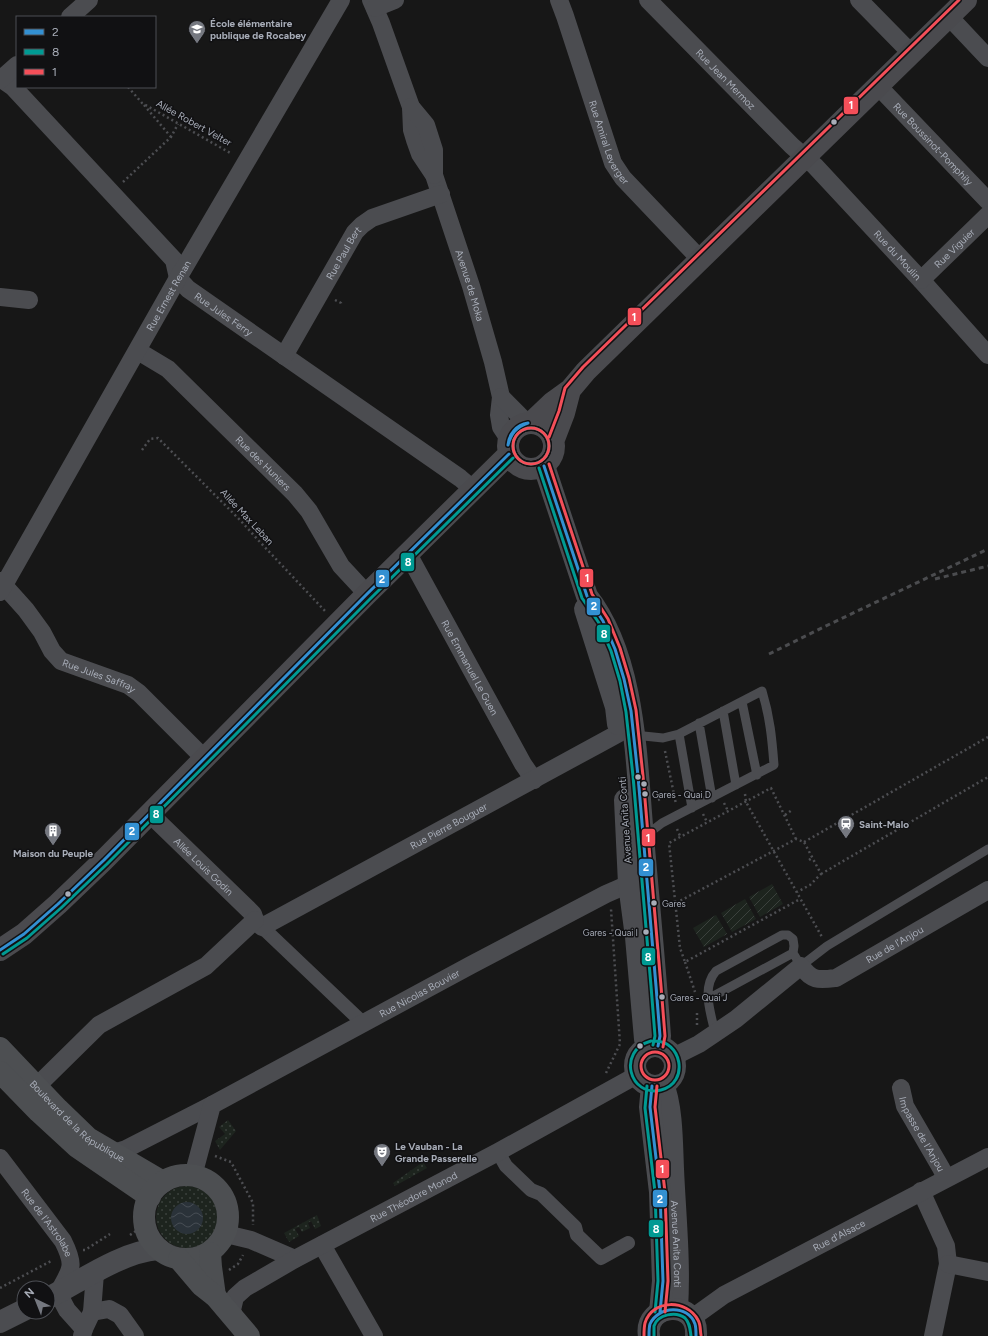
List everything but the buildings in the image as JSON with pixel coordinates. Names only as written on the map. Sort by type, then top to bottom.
[{"type":"main road","points":[[0,950],[24,934],[58,904],[205,759],[367,594],[474,490],[509,446],[516,428],[530,422],[570,390],[586,370],[966,0]]},
{"type":"main road","points":[[554,439],[564,413],[570,390]]},
{"type":"main road","points":[[509,446],[512,460],[524,468],[531,469],[544,466],[553,454],[555,446],[554,439],[546,427],[530,422]]},
{"type":"main road","name":"Boulevard de la République","points":[[0,1048],[36,1087],[88,1138],[113,1153],[157,1190]]},
{"type":"main road","name":"Boulevard de la République","points":[[2,1077],[77,1147],[157,1190]]},
{"type":"main road","points":[[183,1175],[193,1176],[206,1179],[216,1187],[224,1197],[228,1209],[229,1222],[226,1234],[210,1253],[200,1258],[190,1260],[179,1259],[164,1254],[149,1238],[145,1225],[144,1214],[146,1204],[157,1190],[173,1177],[183,1175]]},
{"type":"main road","points":[[210,1253],[210,1267],[215,1296]]},
{"type":"main road","points":[[179,1259],[201,1285],[215,1296],[249,1336]]},
{"type":"street","points":[[71,16],[89,0]]},
{"type":"street","name":"Rue Ernest Renan","points":[[1,586],[138,351],[178,278],[341,0]]},
{"type":"street","points":[[373,4],[395,0]]},
{"type":"street","name":"Rue Amiral Leverger","points":[[559,0],[613,163],[623,178],[700,259]]},
{"type":"street","name":"Rue Jean Mermoz","points":[[648,0],[805,157]]},
{"type":"street","points":[[859,0],[911,53]]},
{"type":"street","name":"Avenue de Moka","points":[[373,4],[411,107],[426,125],[434,150],[434,175],[473,293],[493,362],[501,397],[498,415],[509,446]]},
{"type":"street","points":[[950,16],[988,58]]},
{"type":"street","points":[[16,66],[0,79],[13,86],[174,260],[178,278]]},
{"type":"street","name":"Rue Boussinot-Pomphily","points":[[878,86],[988,201]]},
{"type":"street","name":"Rue du Moulin","points":[[805,157],[921,280],[988,355]]},
{"type":"street","name":"Rue Paul Bert","points":[[284,356],[355,232],[372,218],[441,194]]},
{"type":"street","name":"Rue Viguier","points":[[921,280],[988,215]]},
{"type":"street","name":"Rue Jules Ferry","points":[[178,278],[188,288],[460,478],[474,490]]},
{"type":"street","points":[[0,297],[29,300]]},
{"type":"street","name":"Rue des Huniers","points":[[138,351],[168,369],[295,494],[309,511],[341,566],[367,594]]},
{"type":"street","points":[[501,397],[530,422]]},
{"type":"street","name":"Avenue Anita Conti","points":[[544,466],[587,596],[585,611],[616,707],[628,730],[648,805],[638,883],[636,937],[645,1039],[660,1050]]},
{"type":"street","name":"Rue Emmanuel Le Guen","points":[[407,555],[523,764],[534,780]]},
{"type":"street","name":"Rue Jules Saffray","points":[[1,586],[26,610],[42,632],[52,651],[62,662],[128,685],[139,692],[205,759]]},
{"type":"street","name":"Avenue Anita Conti","points":[[628,730],[626,815],[628,853],[638,883]]},
{"type":"street","name":"Rue Pierre Bouguer","points":[[36,1087],[99,1025],[206,966],[259,924],[628,730]]},
{"type":"street","name":"Allée Louis Godin","points":[[150,814],[253,914],[259,924]]},
{"type":"street","name":"Rue Nicolas Bouvier","points":[[113,1153],[126,1149],[212,1105],[606,894],[638,883]]},
{"type":"street","name":"Rue de l'Anjou","points":[[797,959],[808,976],[820,980],[836,978],[988,890]]},
{"type":"street","points":[[259,924],[363,1023]]},
{"type":"street","points":[[660,1050],[675,1063],[675,1069],[673,1076],[651,1082],[635,1069],[635,1062],[642,1051],[660,1050],[699,1044],[736,1019],[797,959]]},
{"type":"street","name":"Avenue Anita Conti","points":[[651,1082],[667,1093],[672,1148],[681,1319]]},
{"type":"street","name":"Rue Théodore Monod","points":[[235,1319],[232,1310],[235,1297],[238,1292],[295,1259],[498,1152],[651,1082]]},
{"type":"street","name":"Impasse de l'Anjou","points":[[901,1088],[905,1106],[946,1178]]},
{"type":"street","points":[[193,1176],[212,1105]]},
{"type":"street","points":[[498,1152],[506,1166],[531,1190],[541,1194],[575,1227],[577,1235],[601,1258],[628,1243]]},
{"type":"street","name":"Rue d'Alsace","points":[[681,1319],[988,1157]]},
{"type":"street","name":"Rue de l'Astrolabe","points":[[0,1158],[63,1241],[68,1253],[71,1268],[56,1290]]},
{"type":"street","points":[[921,1191],[946,1246],[948,1264],[933,1336]]},
{"type":"street","points":[[226,1234],[251,1240],[295,1259]]},
{"type":"street","points":[[322,1245],[374,1336]]},
{"type":"street","points":[[56,1293],[125,1257],[144,1250],[158,1249]]},
{"type":"street","points":[[948,1264],[988,1272]]},
{"type":"street","points":[[56,1298],[67,1310],[83,1332],[92,1312],[95,1273]]},
{"type":"street","points":[[92,1312],[109,1309],[120,1315],[135,1336]]},
{"type":"street","points":[[0,1322],[16,1314]]},
{"type":"street","points":[[650,1336],[650,1325],[654,1318],[681,1319]]},
{"type":"lane","points":[[628,730],[663,738],[679,734],[762,691],[772,732],[774,765],[662,823],[643,837],[628,853]]},
{"type":"lane","points":[[742,702],[757,775]]},
{"type":"lane","points":[[723,711],[736,785]]},
{"type":"lane","points":[[699,723],[712,798]]},
{"type":"lane","points":[[679,734],[692,808]]},
{"type":"lane","points":[[648,805],[662,823]]},
{"type":"lane","points":[[708,999],[827,946],[988,850]]},
{"type":"lane","points":[[715,1033],[708,999],[708,984],[716,971],[782,935],[793,939],[797,959]]},
{"type":"path","name":"Allée Robert Velter","points":[[129,88],[142,103],[178,124],[232,154],[236,148]]},
{"type":"path","points":[[142,103],[171,137]]},
{"type":"path","points":[[123,182],[171,137],[178,124]]},
{"type":"path","points":[[339,302],[341,303],[341,306]]},
{"type":"path","name":"Allée Max Leban","points":[[142,450],[150,439],[158,438],[240,520],[338,624]]},
{"type":"path","points":[[804,842],[988,737]]},
{"type":"path","points":[[665,751],[677,808]]},
{"type":"path","points":[[797,892],[810,885],[821,874],[988,777]]},
{"type":"path","points":[[769,784],[796,839],[804,842],[821,874]]},
{"type":"path","points":[[696,999],[680,948],[669,843],[771,788]]},
{"type":"path","points":[[744,791],[746,802],[823,939]]},
{"type":"path","points":[[648,805],[674,793]]},
{"type":"path","points":[[724,802],[728,811]]},
{"type":"path","points":[[785,815],[792,810]]},
{"type":"path","points":[[704,814],[707,822]]},
{"type":"path","points":[[677,829],[680,836]]},
{"type":"path","points":[[676,903],[796,839]]},
{"type":"path","points":[[685,962],[800,899]]},
{"type":"path","points":[[604,1077],[620,1044],[611,906]]},
{"type":"path","points":[[696,1006],[697,1027]]},
{"type":"path","points":[[200,1151],[231,1162],[253,1203],[253,1236],[251,1240]]},
{"type":"shaded area","points":[[772,884],[783,904],[760,917],[749,897]]},
{"type":"shaded area","points":[[745,899],[756,919],[732,932],[721,913]]},
{"type":"shaded area","points":[[716,915],[727,934],[704,947],[693,928]]},
{"type":"shaded area","points":[[228,1120],[236,1131],[220,1150],[215,1141],[225,1134],[219,1127]]},
{"type":"shaded area","points":[[423,1162],[427,1168],[395,1186],[393,1183]]},
{"type":"shaded area","points":[[181,1186],[193,1186],[209,1195],[216,1205],[218,1217],[216,1229],[209,1239],[193,1248],[181,1248],[170,1243],[161,1234],[156,1223],[156,1211],[161,1200],[170,1191]]},
{"type":"shaded area","points":[[317,1215],[321,1226],[315,1229],[311,1221],[308,1223],[310,1228],[302,1232],[299,1227],[295,1229],[299,1236],[289,1242],[284,1233]]},
{"type":"water","points":[[187,1202],[193,1203],[200,1209],[203,1218],[202,1224],[196,1231],[187,1234],[181,1233],[174,1227],[171,1218],[172,1212],[178,1205]]},
{"type":"railway","points":[[769,654],[988,549]]},
{"type":"railway","points":[[935,579],[988,566]]},
{"type":"transit line","name":"1","points":[[549,437],[559,411],[565,388],[583,367],[959,0]]},
{"type":"transit line","name":"2","points":[[508,445],[510,437],[514,431],[520,426],[528,423]]},
{"type":"transit line","name":"2","points":[[508,445],[515,431],[528,423]]},
{"type":"transit line","name":"1","points":[[531,428],[541,431],[546,436],[549,446],[546,456],[541,461],[531,464],[521,461],[516,456],[513,446],[516,436],[521,431],[531,428]]},
{"type":"transit line","name":"8","points":[[535,428],[544,433],[548,439],[549,446],[548,453],[544,459],[535,464],[527,464],[518,459],[514,453],[513,442],[518,433],[524,429],[535,428]]},
{"type":"transit line","name":"2","points":[[0,950],[24,934],[104,860],[367,594],[509,454]]},
{"type":"transit line","name":"8","points":[[3,954],[27,938],[107,864],[371,598],[513,458]]},
{"type":"transit line","name":"1","points":[[549,464],[592,594],[608,619],[620,648],[629,678],[636,710],[661,986],[665,1036],[663,1047]]},
{"type":"transit line","name":"2","points":[[544,466],[587,596],[603,621],[615,649],[624,679],[631,711],[656,986],[660,1036],[658,1046]]},
{"type":"transit line","name":"8","points":[[539,468],[582,598],[599,623],[611,651],[620,681],[626,712],[633,776],[655,1036],[653,1045]]},
{"type":"transit line","name":"8","points":[[651,1041],[640,1046],[633,1054],[631,1063],[631,1072],[635,1081],[641,1087],[650,1091],[661,1090],[670,1086],[676,1079],[679,1071],[679,1062],[671,1047],[663,1042],[653,1041]]},
{"type":"transit line","name":"1","points":[[655,1052],[665,1056],[669,1066],[665,1076],[655,1080],[645,1076],[641,1066],[645,1056],[655,1052]]},
{"type":"transit line","name":"8","points":[[647,1086],[645,1108],[655,1192],[658,1281],[655,1312]]},
{"type":"transit line","name":"2","points":[[652,1086],[650,1107],[660,1192],[663,1281],[660,1312]]},
{"type":"transit line","name":"1","points":[[657,1086],[655,1107],[665,1192],[668,1281],[665,1312]]},
{"type":"transit line","name":"1","points":[[644,1336],[645,1323],[649,1315],[655,1309],[670,1305],[678,1305],[693,1313],[699,1322],[701,1335]]},
{"type":"transit line","name":"2","points":[[649,1336],[650,1324],[654,1318],[666,1311],[673,1310],[680,1310],[691,1318],[695,1325],[696,1336]]},
{"type":"transit line","name":"8","points":[[654,1336],[654,1326],[656,1322],[663,1316],[672,1314],[681,1316],[687,1320],[691,1336]]},
{"type":"place","name":"École élémentaire publique de Rocabey","points":[[197,44]]},
{"type":"place","name":"Gares - Quai D","points":[[645,794]]},
{"type":"place","name":"Saint-Malo","points":[[846,839]]},
{"type":"place","name":"Maison du Peuple","points":[[53,846]]},
{"type":"place","name":"Gares","points":[[654,903]]},
{"type":"place","name":"Gares - Quai I","points":[[646,932]]},
{"type":"place","name":"Gares - Quai J","points":[[662,997]]},
{"type":"place","name":"Le Vauban - La Grande Passerelle","points":[[382,1167]]}]
